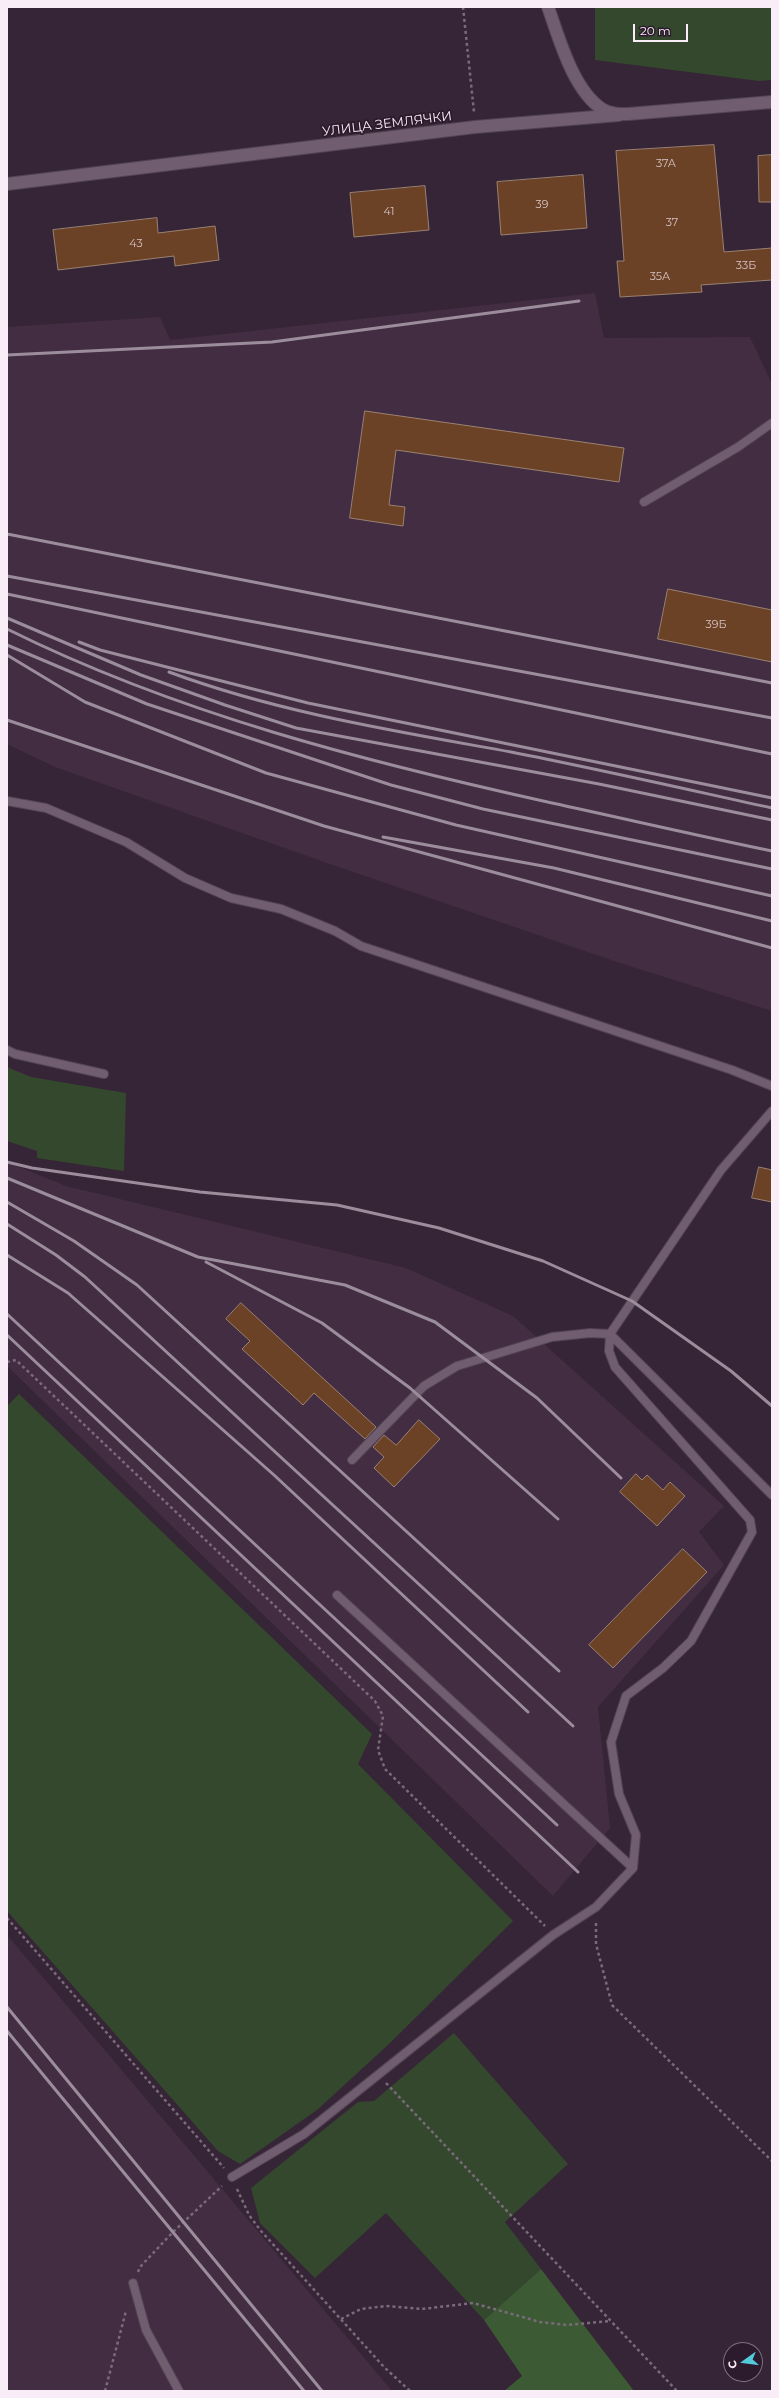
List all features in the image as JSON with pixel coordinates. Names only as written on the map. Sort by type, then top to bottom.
[{"type":"street","points":[[548,7],[561,46],[580,85],[601,108],[612,113],[628,114]]},
{"type":"street","name":"УЛИЦА ЗЕМЛЯЧКИ","points":[[7,184],[475,127],[772,102]]},
{"type":"lane","points":[[644,502],[738,447],[772,423]]},
{"type":"lane","points":[[7,801],[46,808],[126,842],[185,878],[231,898],[281,910],[335,931],[361,946],[732,1070],[772,1086]]},
{"type":"lane","points":[[7,1050],[15,1054],[104,1074]]},
{"type":"lane","points":[[232,2178],[304,2134],[553,1935],[596,1907],[633,1868],[636,1835],[620,1794],[611,1742],[626,1696],[663,1668],[691,1641],[752,1532],[750,1520],[615,1367],[610,1351],[610,1334],[721,1170],[772,1111]]},
{"type":"lane","points":[[352,1460],[424,1386],[457,1366],[552,1337],[590,1332],[610,1334],[772,1495]]},
{"type":"lane","points":[[337,1595],[633,1868]]},
{"type":"lane","points":[[134,2284],[146,2330],[179,2391]]},
{"type":"path","points":[[463,7],[475,127]]},
{"type":"path","points":[[7,1362],[16,1360],[374,1701],[383,1716],[378,1750],[385,1769],[553,1935]]},
{"type":"path","points":[[596,1907],[596,1944],[612,2005],[772,2161]]},
{"type":"path","points":[[7,1918],[232,2178],[249,2215],[261,2231],[384,2367],[410,2391]]},
{"type":"path","points":[[379,2075],[677,2391]]},
{"type":"path","points":[[105,2391],[140,2267],[173,2232],[232,2178]]},
{"type":"path","points":[[341,2319],[361,2309],[386,2306],[422,2309],[473,2303],[540,2322],[567,2326],[611,2321]]},
{"type":"shaded area","points":[[595,293],[604,338],[750,337],[772,384],[772,1011],[617,962],[327,863],[55,767],[7,744],[7,327],[160,317],[170,340]]},
{"type":"shaded area","points":[[7,1162],[66,1186],[406,1268],[513,1316],[724,1506],[699,1532],[724,1565],[598,1707],[610,1828],[553,1896],[7,1366]]},
{"type":"shaded area","points":[[7,1935],[197,2159],[392,2391],[7,2391]]},
{"type":"green space","points":[[595,7],[772,7],[772,80],[759,81],[595,60]]},
{"type":"green space","points":[[7,1067],[31,1077],[126,1093],[124,1171],[37,1158],[37,1151],[7,1141]]},
{"type":"green space","points":[[19,1394],[372,1734],[358,1764],[513,1921],[388,2045],[317,2110],[240,2164],[218,2151],[7,1911],[7,1406]]},
{"type":"green space","points":[[454,2033],[568,2164],[505,2222],[541,2269],[484,2320],[386,2213],[315,2278],[260,2223],[251,2188],[358,2102],[374,2101]]},
{"type":"green space","points":[[541,2269],[634,2391],[504,2391],[522,2376],[484,2320]]},
{"type":"building","points":[[714,145],[724,252],[772,248],[772,280],[701,285],[702,292],[620,297],[617,261],[624,261],[616,151]]},
{"type":"building","points":[[772,155],[772,202],[759,202],[758,156]]},
{"type":"building","points":[[583,175],[587,228],[501,235],[497,182]]},
{"type":"building","points":[[425,186],[429,230],[354,237],[350,193]]},
{"type":"building","points":[[157,218],[158,233],[215,226],[219,260],[175,266],[174,256],[58,270],[53,230]]},
{"type":"building","points":[[365,411],[624,448],[619,482],[396,450],[389,505],[405,507],[403,526],[350,518]]},
{"type":"building","points":[[668,589],[772,610],[772,662],[658,639]]},
{"type":"building","points":[[759,1167],[772,1170],[772,1202],[752,1198]]},
{"type":"building","points":[[241,1303],[376,1427],[365,1439],[314,1393],[303,1405],[242,1349],[250,1341],[226,1319]]},
{"type":"building","points":[[419,1420],[440,1439],[394,1487],[374,1468],[384,1457],[373,1447],[384,1435],[396,1445]]},
{"type":"building","points":[[636,1474],[642,1480],[647,1475],[663,1490],[670,1482],[685,1496],[657,1526],[620,1492]]},
{"type":"building","points":[[683,1549],[707,1572],[613,1668],[589,1645]]},
{"type":"railway","points":[[7,355],[272,342],[579,301]]},
{"type":"railway","points":[[7,534],[772,683]]},
{"type":"railway","points":[[7,576],[772,718]]},
{"type":"railway","points":[[7,594],[772,754]]},
{"type":"railway","points":[[7,618],[141,675],[225,705],[296,728],[599,784],[772,820]]},
{"type":"railway","points":[[7,629],[72,659],[138,686],[206,711],[274,732],[343,752],[482,787],[772,851]]},
{"type":"railway","points":[[79,642],[100,650],[308,703],[772,798]]},
{"type":"railway","points":[[7,645],[147,704],[391,785],[483,809],[772,869]]},
{"type":"railway","points":[[7,655],[85,702],[266,773],[456,825],[772,896]]},
{"type":"railway","points":[[169,672],[253,699],[338,720],[511,752],[772,808]]},
{"type":"railway","points":[[7,720],[324,826],[772,948]]},
{"type":"railway","points":[[383,837],[554,868],[772,921]]},
{"type":"railway","points":[[7,1162],[32,1168],[200,1192],[337,1205],[439,1228],[543,1261],[632,1301],[731,1371],[772,1406]]},
{"type":"railway","points":[[7,1178],[198,1257],[345,1285],[435,1322],[537,1398],[621,1478]]},
{"type":"railway","points":[[7,1202],[74,1241],[137,1285],[559,1671]]},
{"type":"railway","points":[[7,1224],[56,1255],[85,1277],[573,1726]]},
{"type":"railway","points":[[7,1255],[68,1293],[274,1475],[528,1712]]},
{"type":"railway","points":[[206,1262],[322,1323],[410,1388],[558,1519]]},
{"type":"railway","points":[[7,1314],[557,1825]]},
{"type":"railway","points":[[7,1335],[578,1872]]},
{"type":"railway","points":[[7,2007],[322,2391]]},
{"type":"railway","points":[[7,2031],[304,2391]]}]
